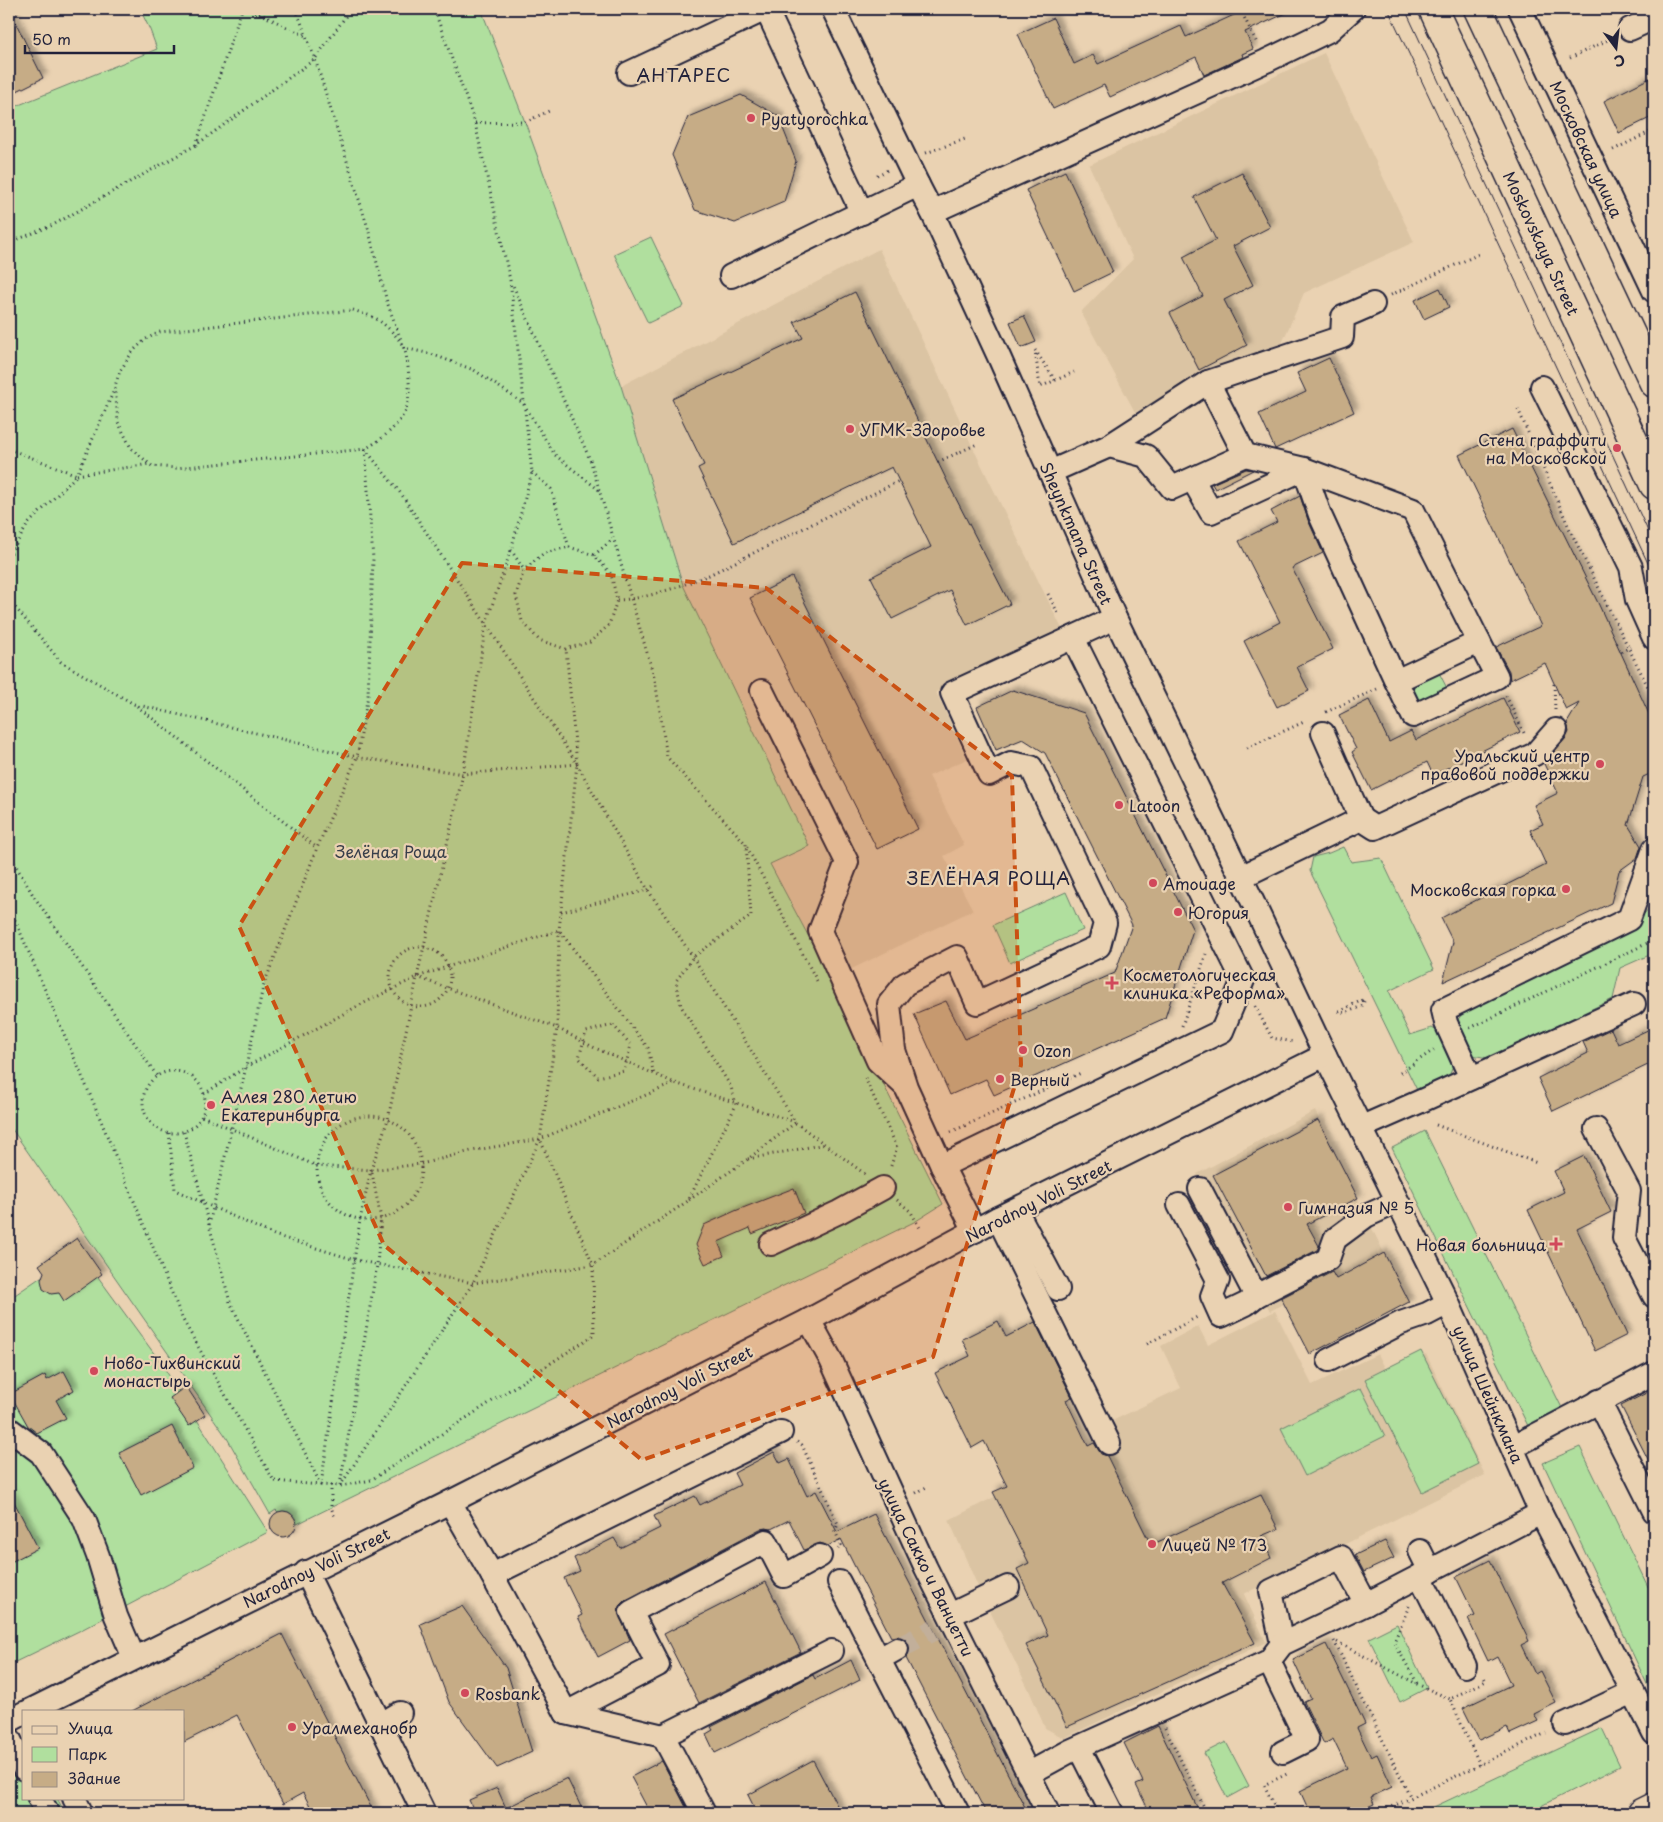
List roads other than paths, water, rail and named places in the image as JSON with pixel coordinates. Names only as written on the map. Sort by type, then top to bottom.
[{"type":"main road","name":"Moskovskaya Street","points":[[1433,9],[1652,481]]},
{"type":"main road","points":[[1478,9],[1654,383]]},
{"type":"main road","points":[[1642,1813],[1654,1808]]},
{"type":"street","points":[[629,73],[766,9],[862,213]]},
{"type":"street","name":"Sheynkmana Street","points":[[833,9],[932,212],[1115,618],[1325,1055]]},
{"type":"street","points":[[932,212],[1266,61],[1330,30],[1353,9]]},
{"type":"street","name":"Московская улица","points":[[1520,9],[1653,286]]},
{"type":"street","points":[[1630,29],[1654,18]]},
{"type":"street","points":[[731,276],[918,185]]},
{"type":"street","points":[[1050,472],[1109,446],[1208,382],[1342,337],[1343,317],[1373,304]]},
{"type":"street","points":[[1208,382],[1246,455]]},
{"type":"street","points":[[1542,387],[1631,567],[1637,600],[1654,638]]},
{"type":"street","points":[[1109,446],[1146,456],[1172,488],[1246,455],[1304,469],[1413,510],[1496,676],[1413,716],[1320,515],[1304,469]]},
{"type":"street","points":[[1193,480],[1211,512],[1304,469]]},
{"type":"street","points":[[976,1231],[942,1166],[906,1087],[894,1050],[889,1004],[905,984],[957,956],[977,1003],[1098,946],[1105,923],[1030,767],[1011,763],[989,774],[952,693],[1115,618]]},
{"type":"street","points":[[942,1166],[1222,1031],[1243,980],[1073,638]]},
{"type":"street","points":[[1396,681],[1479,642]]},
{"type":"street","points":[[762,691],[847,862],[820,931],[878,1061],[906,1087]]},
{"type":"street","points":[[1323,733],[1361,819],[1374,828],[1535,754],[1556,730]]},
{"type":"street","points":[[1241,877],[1361,819]]},
{"type":"street","points":[[1471,1078],[1446,1023],[1443,1010],[1629,918],[1654,849]]},
{"type":"street","points":[[1362,1127],[1634,1004]]},
{"type":"street","name":"улица Шейнкмана","points":[[1325,1055],[1448,1303],[1542,1513],[1654,1733]]},
{"type":"street","name":"Narodnoy Voli Street","points":[[30,1710],[450,1502],[809,1320],[1007,1214],[1325,1055]]},
{"type":"street","points":[[1596,1129],[1629,1191],[1624,1238],[1654,1296]]},
{"type":"street","points":[[771,1244],[839,1212],[884,1188]]},
{"type":"street","points":[[1200,1189],[1256,1296]]},
{"type":"street","points":[[1179,1205],[1218,1280],[1212,1296],[1221,1316],[1328,1259],[1335,1239],[1366,1216],[1397,1202]]},
{"type":"street","points":[[1007,1214],[1058,1289]]},
{"type":"street","points":[[1007,1214],[1109,1443]]},
{"type":"street","points":[[1329,1360],[1401,1323],[1427,1314],[1448,1303]]},
{"type":"street","name":"улица Сакко и Ванцетти","points":[[809,1320],[831,1360],[896,1503],[946,1622],[1048,1813]]},
{"type":"street","points":[[1514,1447],[1654,1373]]},
{"type":"street","points":[[1599,1401],[1654,1511]]},
{"type":"street","points":[[9,1429],[41,1453],[84,1518],[98,1556],[116,1616],[134,1658]]},
{"type":"street","points":[[492,1575],[781,1432]]},
{"type":"street","points":[[450,1502],[492,1575],[566,1713],[663,1736],[832,1651]]},
{"type":"street","points":[[1028,1774],[1276,1652],[1313,1629],[1366,1604],[1542,1513]]},
{"type":"street","points":[[566,1713],[658,1665],[631,1612],[766,1541],[784,1576],[820,1556]]},
{"type":"street","points":[[1420,1551],[1425,1574],[1465,1666]]},
{"type":"street","points":[[1284,1752],[1308,1740],[1276,1652],[1272,1591],[1341,1557],[1366,1604]]},
{"type":"street","points":[[306,1572],[424,1813]]},
{"type":"street","points":[[839,1582],[888,1654],[958,1813]]},
{"type":"street","points":[[946,1622],[1008,1587]]},
{"type":"street","points":[[1565,1724],[1633,1692]]},
{"type":"street","points":[[380,1725],[400,1713]]},
{"type":"street","points":[[9,1721],[22,1714]]},
{"type":"street","points":[[663,1736],[704,1813]]},
{"type":"street","points":[[9,1738],[22,1765]]},
{"type":"street","points":[[1079,1748],[1112,1813]]},
{"type":"street","points":[[40,1800],[48,1813]]},
{"type":"tunnel","points":[[897,1649],[934,1630]]},
{"type":"tram line","points":[[1388,9],[1654,576]]},
{"type":"tram line","points":[[1405,9],[1654,544]]},
{"type":"place","name":"Pyatyorochka","points":[[751,118]]},
{"type":"place","name":"УГМК-Здоровье","points":[[850,429]]},
{"type":"place","name":"Стена граффити на Московской","points":[[1617,448]]},
{"type":"place","name":"Уральский центр правовой поддержки","points":[[1600,764]]},
{"type":"place","name":"Latoon","points":[[1119,805]]},
{"type":"place","name":"Amouage","points":[[1153,883]]},
{"type":"place","name":"Московская горка","points":[[1566,889]]},
{"type":"place","name":"Югория","points":[[1178,912]]},
{"type":"place","name":"Косметологическая клиника «Реформа»","points":[[1112,983]]},
{"type":"place","name":"Ozon","points":[[1023,1050]]},
{"type":"place","name":"Верный","points":[[1000,1079]]},
{"type":"place","name":"Аллея 280 летию Екатеринбурга","points":[[211,1105]]},
{"type":"place","name":"Гимназия № 5","points":[[1288,1207]]},
{"type":"place","name":"Новая больница","points":[[1556,1244]]},
{"type":"place","name":"Ново-Тихвинский монастырь","points":[[94,1371]]},
{"type":"place","name":"Лицей № 173","points":[[1152,1544]]},
{"type":"place","name":"Rosbank","points":[[465,1693]]},
{"type":"place","name":"Уралмеханобр","points":[[292,1727]]},
{"type":"district","name":"АНТАРЕС","points":[[684,74]]},
{"type":"district","name":"ЗЕЛЁНАЯ РОЩА","points":[[989,877]]},
{"type":"park label","name":"Зелёная Роща","points":[[391,851]]}]
